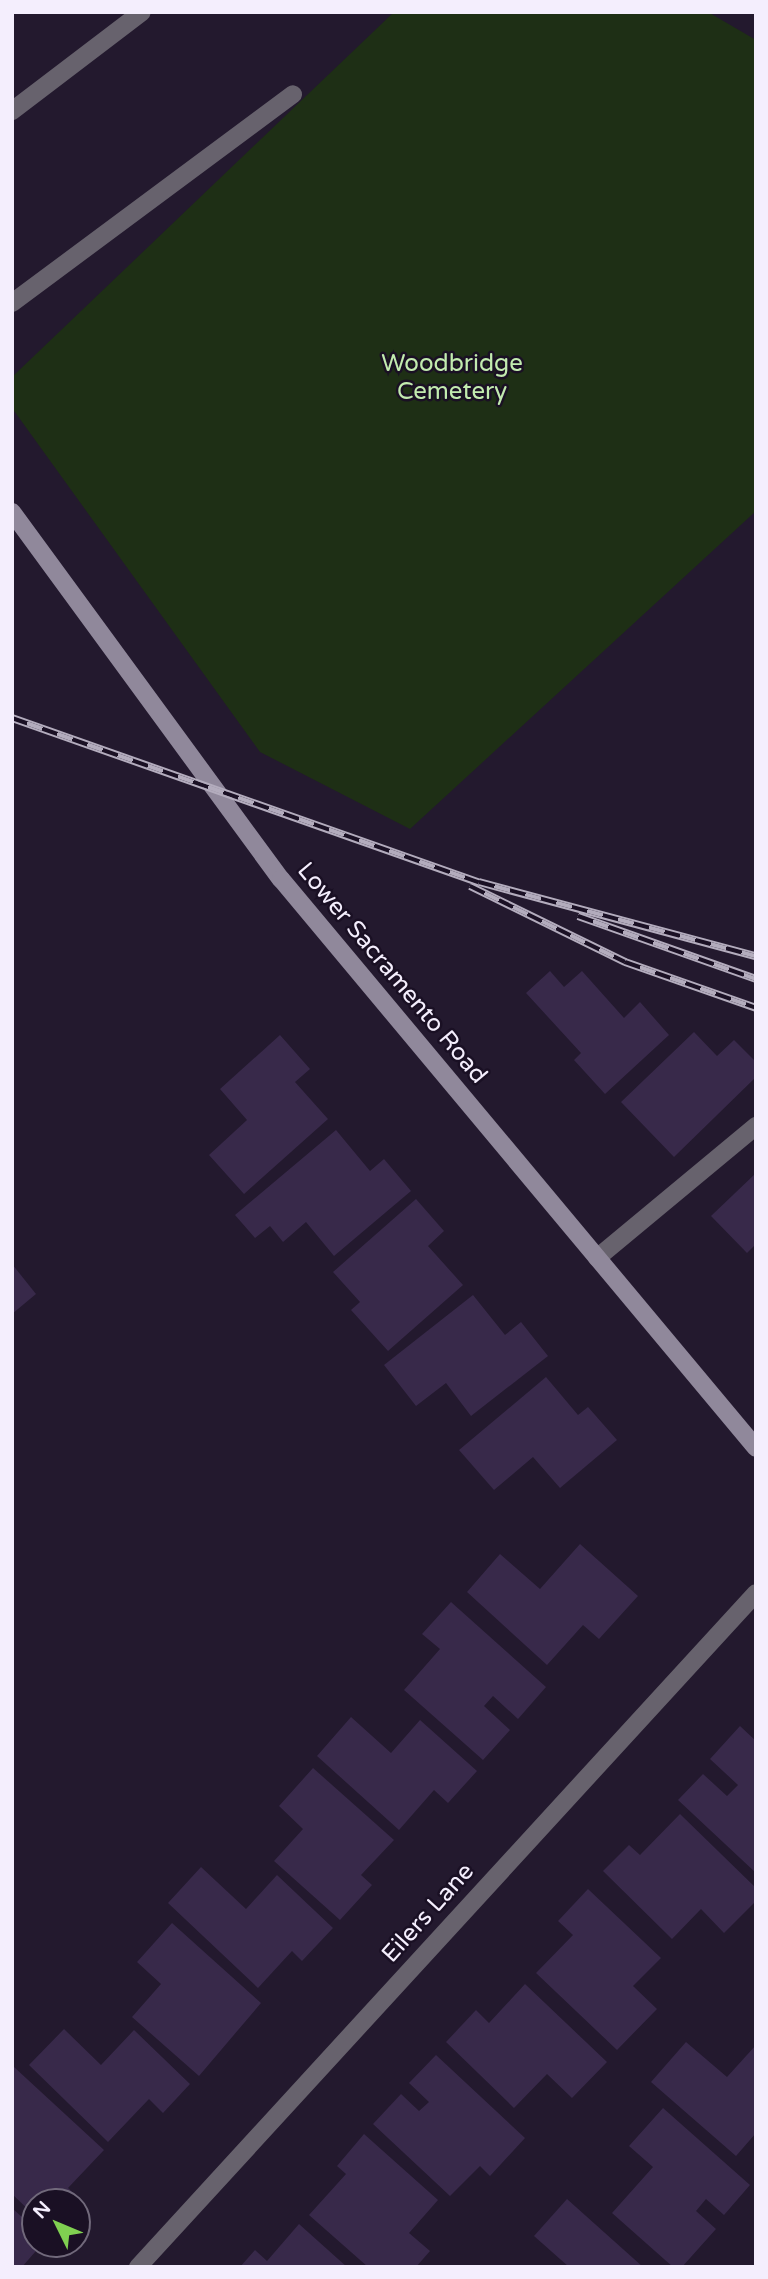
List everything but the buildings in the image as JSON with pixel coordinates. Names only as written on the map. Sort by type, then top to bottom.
[{"type":"main road","name":"Lower Sacramento Road","points":[[12,512],[266,859],[756,1448]]},
{"type":"street","points":[[12,111],[142,12]]},
{"type":"street","points":[[12,303],[293,94]]},
{"type":"street","points":[[597,1258],[756,1126]]},
{"type":"street","name":"Eilers Lane","points":[[138,2267],[756,1593]]},
{"type":"green space","name":"Woodbridge Cemetery","points":[[394,12],[708,12],[756,40],[756,511],[410,829],[260,752],[12,408],[12,377]]},
{"type":"railway","points":[[12,718],[479,882],[756,956]]},
{"type":"railway","points":[[470,886],[625,962],[756,1008]]},
{"type":"railway","points":[[578,916],[756,979]]}]
